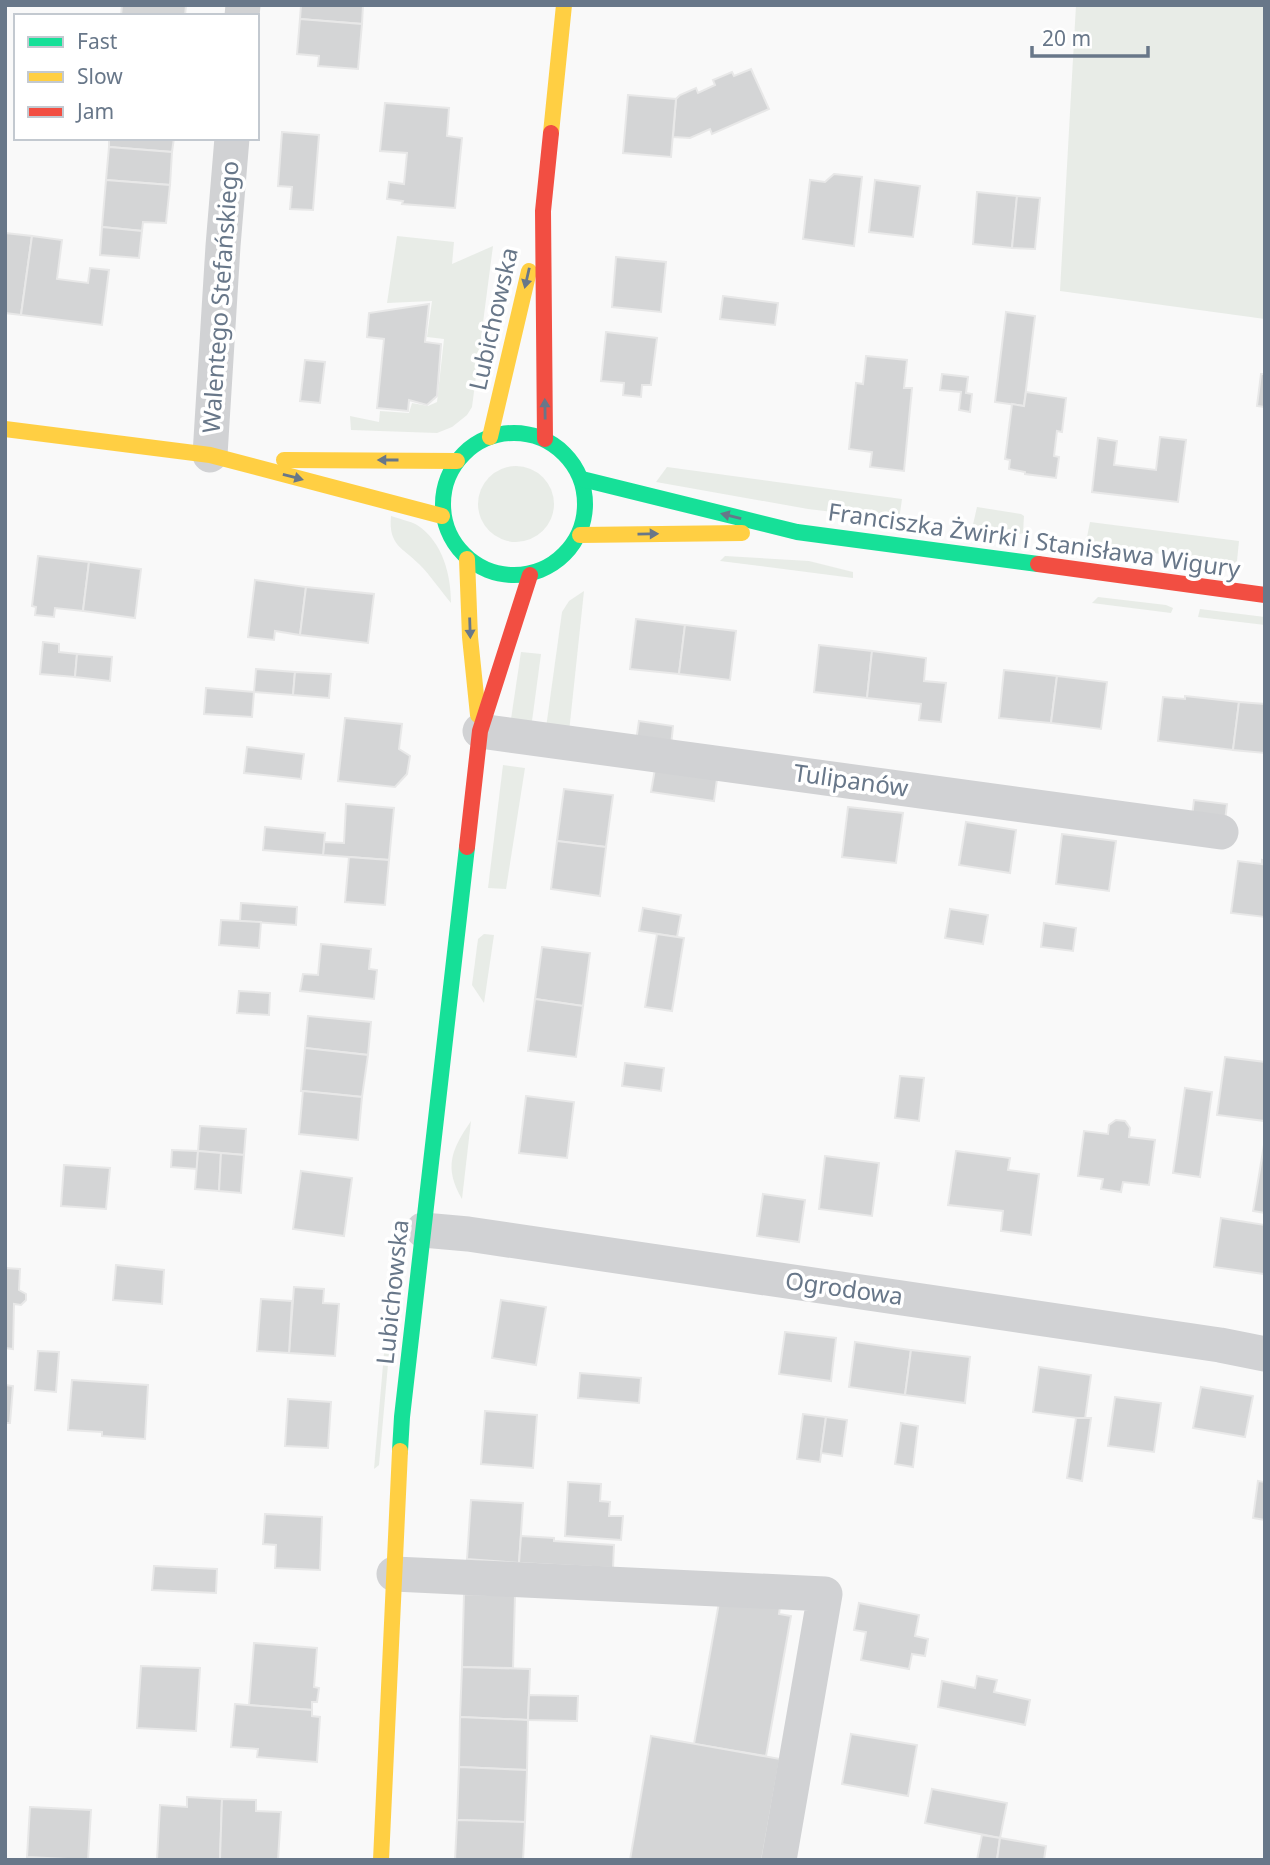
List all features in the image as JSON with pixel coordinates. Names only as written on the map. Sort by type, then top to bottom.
[{"type":"street","name":"Lubichowska","points":[[545,439],[542,211],[564,5]]},
{"type":"street","name":"Walentego Stefańskiego","points":[[219,457],[222,259],[232,140]]},
{"type":"street","name":"Lubichowska","points":[[490,436],[542,211]]},
{"type":"street","points":[[5,429],[219,457],[457,461]]},
{"type":"street","points":[[518,432],[545,439],[566,454],[582,479],[586,513],[580,535],[558,562],[530,575],[497,575],[467,559],[452,542],[442,516],[443,489],[457,461],[470,447],[490,436],[518,432]]},
{"type":"street","points":[[219,457],[442,516]]},
{"type":"street","name":"Franciszka Żwirki i Stanisława Wigury","points":[[582,479],[797,532],[1265,595]]},
{"type":"street","name":"Franciszka Żwirki i Stanisława Wigury","points":[[580,535],[797,532]]},
{"type":"street","name":"Lubichowska","points":[[467,559],[470,637],[480,731]]},
{"type":"street","name":"Lubichowska","points":[[381,1860],[402,1417],[480,731],[530,575]]},
{"type":"street","name":"Tulipanów","points":[[480,731],[1221,832]]},
{"type":"street","name":"Ogrodowa","points":[[423,1230],[468,1234],[1220,1345],[1265,1354]]},
{"type":"street","points":[[394,1574],[825,1594],[779,1860]]},
{"type":"shaded area","points":[[1076,5],[1265,5],[1265,319],[1060,291]]},
{"type":"shaded area","points":[[397,236],[454,242],[452,264],[493,246],[472,407],[467,415],[452,427],[437,433],[351,430],[350,416],[379,422],[380,411],[409,413],[412,403],[428,406],[437,402],[444,339],[427,337],[432,301],[387,303]]},
{"type":"shaded area","points":[[516,466],[530,469],[543,477],[551,490],[554,504],[551,518],[543,531],[530,539],[516,542],[502,539],[489,531],[481,518],[478,504],[481,490],[489,477],[502,469]]},
{"type":"shaded area","points":[[667,467],[902,499],[899,520],[808,509],[656,482]]},
{"type":"shaded area","points":[[977,507],[1021,514],[1024,516],[1023,533],[1017,535],[972,529]]},
{"type":"shaded area","points":[[391,516],[417,525],[433,540],[447,570],[451,603],[394,540]]},
{"type":"shaded area","points":[[1090,522],[1239,541],[1237,561],[1234,563],[1089,545],[1086,542]]},
{"type":"shaded area","points":[[725,556],[809,561],[853,572],[853,578],[720,561]]},
{"type":"shaded area","points":[[584,591],[569,732],[546,728],[562,612],[569,601]]},
{"type":"shaded area","points":[[1098,597],[1173,608],[1171,613],[1092,603]]},
{"type":"shaded area","points":[[1200,609],[1265,617],[1265,625],[1198,617]]},
{"type":"shaded area","points":[[521,652],[541,654],[532,721],[511,719]]},
{"type":"shaded area","points":[[503,765],[525,768],[506,889],[488,888]]},
{"type":"shaded area","points":[[484,934],[494,935],[484,1003],[472,985],[478,939]]},
{"type":"shaded area","points":[[471,1121],[462,1199],[453,1177],[452,1158]]},
{"type":"shaded area","points":[[386,1330],[391,1331],[379,1465],[374,1469]]},
{"type":"building","points":[[122,5],[186,5],[185,14],[121,14]]},
{"type":"building","points":[[301,5],[363,5],[362,24],[300,19]]},
{"type":"building","points":[[300,19],[362,24],[358,69],[318,66],[319,56],[297,54]]},
{"type":"building","points":[[751,69],[769,109],[712,134],[710,129],[690,138],[673,137],[676,99],[680,95],[696,88],[698,93],[715,85],[713,80],[732,72],[734,76]]},
{"type":"building","points":[[628,95],[676,99],[671,157],[623,153]]},
{"type":"building","points":[[385,103],[449,108],[447,136],[462,138],[455,208],[402,204],[403,201],[387,199],[389,182],[404,184],[407,153],[380,151]]},
{"type":"building","points":[[282,132],[319,135],[313,210],[290,209],[292,187],[278,186]]},
{"type":"building","points":[[109,140],[174,140],[172,152],[109,147]]},
{"type":"building","points":[[109,147],[172,152],[170,185],[106,180]]},
{"type":"building","points":[[834,174],[862,177],[854,246],[803,239],[810,180],[825,182]]},
{"type":"building","points":[[106,180],[170,185],[166,223],[143,222],[142,231],[102,227]]},
{"type":"building","points":[[875,180],[920,186],[913,237],[869,232]]},
{"type":"building","points":[[977,192],[1017,196],[1012,248],[973,244]]},
{"type":"building","points":[[1017,196],[1040,198],[1035,249],[1012,248]]},
{"type":"building","points":[[102,227],[142,231],[139,258],[100,255]]},
{"type":"building","points":[[5,233],[32,236],[21,315],[5,313]]},
{"type":"building","points":[[32,236],[62,240],[57,279],[88,283],[90,268],[109,270],[102,325],[21,315]]},
{"type":"building","points":[[616,257],[666,262],[661,312],[612,307]]},
{"type":"building","points":[[723,296],[778,303],[775,325],[720,319]]},
{"type":"building","points":[[429,304],[425,342],[441,344],[437,396],[427,405],[409,400],[408,411],[377,408],[384,339],[367,337],[369,313]]},
{"type":"building","points":[[1006,312],[1035,316],[1024,406],[995,402]]},
{"type":"building","points":[[606,332],[657,338],[651,385],[642,385],[641,397],[623,395],[624,383],[601,381]]},
{"type":"building","points":[[866,356],[907,360],[904,388],[912,388],[904,471],[870,467],[872,452],[849,449],[856,383],[863,384]]},
{"type":"building","points":[[305,360],[325,362],[320,403],[300,401]]},
{"type":"building","points":[[942,374],[968,377],[966,393],[972,394],[970,412],[959,410],[961,392],[940,390]]},
{"type":"building","points":[[1261,374],[1265,374],[1265,407],[1257,406]]},
{"type":"building","points":[[1026,392],[1066,398],[1062,432],[1057,431],[1054,456],[1059,457],[1056,478],[1009,469],[1010,460],[1005,459],[1012,404],[1024,406]]},
{"type":"building","points":[[1160,437],[1186,440],[1178,502],[1092,492],[1098,438],[1117,441],[1114,465],[1156,470]]},
{"type":"building","points":[[38,556],[89,562],[83,611],[55,608],[54,617],[35,615],[36,607],[32,606]]},
{"type":"building","points":[[89,562],[141,569],[135,618],[83,611]]},
{"type":"building","points":[[255,580],[306,587],[300,635],[275,631],[274,640],[248,637]]},
{"type":"building","points":[[306,587],[374,594],[368,643],[300,635]]},
{"type":"building","points":[[636,619],[685,625],[679,674],[630,669]]},
{"type":"building","points":[[685,625],[736,631],[730,680],[679,674]]},
{"type":"building","points":[[43,642],[59,644],[59,652],[77,654],[75,677],[40,674]]},
{"type":"building","points":[[819,645],[872,651],[867,698],[814,692]]},
{"type":"building","points":[[872,651],[926,658],[924,681],[946,683],[941,722],[919,720],[921,704],[867,698]]},
{"type":"building","points":[[77,654],[112,657],[110,681],[75,677]]},
{"type":"building","points":[[256,669],[295,672],[293,695],[254,692]]},
{"type":"building","points":[[1004,670],[1057,676],[1051,723],[999,718]]},
{"type":"building","points":[[295,672],[331,674],[329,698],[293,695]]},
{"type":"building","points":[[1057,676],[1107,682],[1101,729],[1051,723]]},
{"type":"building","points":[[206,688],[254,692],[252,717],[204,714]]},
{"type":"building","points":[[1185,696],[1239,702],[1233,750],[1158,741],[1163,697],[1185,699]]},
{"type":"building","points":[[1239,702],[1265,704],[1265,753],[1233,750]]},
{"type":"building","points":[[345,718],[402,724],[399,749],[410,756],[407,774],[395,787],[338,781]]},
{"type":"building","points":[[639,721],[673,726],[671,746],[636,741]]},
{"type":"building","points":[[247,747],[304,754],[301,779],[244,773]]},
{"type":"building","points":[[656,763],[718,772],[714,801],[651,792]]},
{"type":"building","points":[[564,789],[613,795],[606,847],[557,841]]},
{"type":"building","points":[[1194,800],[1227,804],[1225,821],[1192,817]]},
{"type":"building","points":[[346,804],[394,808],[389,860],[323,855],[324,842],[344,843]]},
{"type":"building","points":[[848,807],[903,813],[896,863],[842,857]]},
{"type":"building","points":[[966,822],[1016,830],[1010,873],[959,865]]},
{"type":"building","points":[[265,827],[325,833],[323,855],[263,850]]},
{"type":"building","points":[[1062,834],[1116,841],[1109,891],[1056,884]]},
{"type":"building","points":[[557,841],[606,847],[600,896],[551,889]]},
{"type":"building","points":[[349,857],[389,860],[385,905],[345,902]]},
{"type":"building","points":[[1262,860],[1265,861],[1265,917],[1231,913],[1238,861],[1262,864]]},
{"type":"building","points":[[241,903],[297,907],[296,925],[240,921]]},
{"type":"building","points":[[643,908],[681,915],[677,937],[639,931]]},
{"type":"building","points":[[950,909],[988,915],[983,944],[945,938]]},
{"type":"building","points":[[221,920],[261,922],[259,948],[219,945]]},
{"type":"building","points":[[1044,923],[1076,928],[1073,951],[1041,947]]},
{"type":"building","points":[[657,934],[684,938],[672,1011],[645,1007]]},
{"type":"building","points":[[321,944],[371,949],[369,969],[377,970],[374,999],[300,991],[303,974],[318,975]]},
{"type":"building","points":[[542,947],[590,953],[583,1006],[535,999]]},
{"type":"building","points":[[239,991],[270,993],[269,1015],[237,1013]]},
{"type":"building","points":[[535,999],[583,1006],[576,1057],[528,1051]]},
{"type":"building","points":[[308,1016],[371,1022],[368,1055],[305,1048]]},
{"type":"building","points":[[305,1048],[368,1055],[362,1097],[301,1091]]},
{"type":"building","points":[[1225,1057],[1265,1062],[1265,1121],[1217,1115]]},
{"type":"building","points":[[625,1063],[664,1068],[661,1091],[622,1086]]},
{"type":"building","points":[[900,1076],[924,1078],[919,1121],[895,1118]]},
{"type":"building","points":[[1185,1088],[1212,1092],[1200,1177],[1173,1173]]},
{"type":"building","points":[[303,1091],[362,1097],[358,1140],[299,1134]]},
{"type":"building","points":[[526,1096],[574,1102],[567,1158],[519,1153]]},
{"type":"building","points":[[1116,1120],[1125,1121],[1130,1128],[1129,1137],[1155,1140],[1149,1185],[1123,1182],[1121,1192],[1101,1189],[1103,1179],[1078,1176],[1084,1131],[1108,1134],[1109,1125]]},
{"type":"building","points":[[200,1126],[246,1129],[244,1155],[198,1151]]},
{"type":"building","points":[[1265,1145],[1265,1213],[1253,1211]]},
{"type":"building","points":[[172,1150],[198,1151],[197,1169],[171,1167]]},
{"type":"building","points":[[198,1151],[221,1153],[219,1191],[195,1189]]},
{"type":"building","points":[[956,1151],[1010,1158],[1008,1170],[1039,1174],[1031,1235],[1001,1231],[1003,1211],[948,1205]]},
{"type":"building","points":[[221,1153],[244,1155],[241,1193],[219,1191]]},
{"type":"building","points":[[825,1156],[879,1163],[872,1216],[819,1209]]},
{"type":"building","points":[[64,1165],[110,1168],[106,1209],[61,1206]]},
{"type":"building","points":[[301,1171],[352,1178],[344,1236],[293,1229]]},
{"type":"building","points":[[763,1194],[805,1200],[799,1242],[757,1236]]},
{"type":"building","points":[[1221,1218],[1265,1225],[1264,1274],[1214,1267]]},
{"type":"building","points":[[116,1265],[164,1270],[162,1304],[113,1300]]},
{"type":"building","points":[[5,1268],[20,1269],[19,1290],[26,1294],[26,1300],[21,1305],[14,1304],[13,1349],[5,1348]]},
{"type":"building","points":[[294,1287],[324,1289],[323,1303],[339,1304],[335,1356],[289,1353]]},
{"type":"building","points":[[261,1299],[292,1301],[289,1353],[257,1351]]},
{"type":"building","points":[[501,1300],[546,1307],[536,1365],[492,1358]]},
{"type":"building","points":[[785,1332],[836,1338],[831,1381],[779,1374]]},
{"type":"building","points":[[855,1342],[911,1350],[905,1395],[849,1387]]},
{"type":"building","points":[[911,1350],[970,1357],[965,1403],[905,1395]]},
{"type":"building","points":[[38,1351],[59,1352],[56,1392],[35,1390]]},
{"type":"building","points":[[1039,1367],[1091,1375],[1085,1419],[1033,1412]]},
{"type":"building","points":[[580,1373],[641,1378],[639,1403],[578,1398]]},
{"type":"building","points":[[72,1380],[148,1385],[145,1439],[68,1430]]},
{"type":"building","points":[[5,1385],[13,1386],[10,1423],[5,1423]]},
{"type":"building","points":[[1201,1387],[1253,1396],[1245,1437],[1193,1428]]},
{"type":"building","points":[[1115,1397],[1161,1403],[1154,1452],[1108,1446]]},
{"type":"building","points":[[288,1399],[331,1402],[328,1448],[285,1446]]},
{"type":"building","points":[[485,1411],[537,1415],[533,1468],[481,1464]]},
{"type":"building","points":[[803,1414],[826,1417],[820,1462],[797,1459]]},
{"type":"building","points":[[826,1417],[847,1420],[842,1456],[821,1453]]},
{"type":"building","points":[[1076,1418],[1091,1418],[1082,1481],[1067,1478]]},
{"type":"building","points":[[901,1423],[918,1426],[913,1467],[895,1464]]},
{"type":"building","points":[[1258,1481],[1265,1482],[1265,1520],[1253,1518]]},
{"type":"building","points":[[568,1482],[601,1484],[600,1501],[610,1502],[609,1516],[623,1516],[621,1540],[565,1536]]},
{"type":"building","points":[[471,1500],[523,1503],[519,1563],[467,1559]]},
{"type":"building","points":[[265,1514],[322,1517],[320,1570],[275,1568],[276,1545],[263,1544]]},
{"type":"building","points":[[521,1536],[614,1545],[613,1568],[519,1563]]},
{"type":"building","points":[[154,1566],[217,1569],[216,1593],[152,1590]]},
{"type":"building","points":[[464,1594],[515,1595],[513,1668],[462,1667]]},
{"type":"building","points":[[720,1597],[780,1607],[779,1614],[791,1616],[766,1756],[694,1744]]},
{"type":"building","points":[[859,1603],[919,1615],[915,1636],[928,1639],[925,1656],[912,1654],[909,1669],[861,1660],[866,1632],[854,1630]]},
{"type":"building","points":[[254,1643],[317,1648],[314,1687],[319,1688],[317,1702],[312,1702],[312,1710],[249,1705]]},
{"type":"building","points":[[141,1666],[200,1668],[196,1731],[137,1728]]},
{"type":"building","points":[[462,1667],[530,1669],[528,1720],[460,1717]]},
{"type":"building","points":[[977,1676],[997,1680],[994,1692],[1030,1700],[1025,1725],[938,1707],[942,1681],[975,1688]]},
{"type":"building","points":[[529,1695],[578,1696],[577,1721],[528,1720]]},
{"type":"building","points":[[235,1704],[312,1710],[312,1716],[320,1717],[317,1762],[257,1757],[258,1749],[231,1747]]},
{"type":"building","points":[[460,1717],[528,1720],[527,1770],[459,1767]]},
{"type":"building","points":[[851,1734],[917,1745],[908,1796],[842,1784]]},
{"type":"building","points":[[651,1736],[780,1759],[762,1860],[630,1860]]},
{"type":"building","points":[[459,1767],[527,1770],[525,1822],[457,1820]]},
{"type":"building","points":[[932,1789],[1007,1803],[1000,1838],[925,1823]]},
{"type":"building","points":[[187,1797],[222,1799],[220,1859],[157,1860],[160,1805],[187,1807]]},
{"type":"building","points":[[222,1799],[256,1800],[256,1811],[281,1812],[278,1860],[220,1859]]},
{"type":"building","points":[[30,1807],[91,1810],[88,1860],[27,1857]]},
{"type":"building","points":[[457,1820],[525,1822],[523,1860],[455,1860]]},
{"type":"building","points":[[982,1835],[1000,1838],[997,1860],[977,1860]]},
{"type":"building","points":[[1000,1838],[1046,1846],[1044,1860],[997,1860]]},
{"type":"traffic: fast","points":[[514,433],[541,438],[564,454],[580,477],[585,504],[580,531],[564,554],[541,570],[514,575],[487,570],[464,554],[448,531],[443,504],[448,477],[464,454],[487,438],[514,433]]},
{"type":"traffic: fast","points":[[582,479],[797,532],[1038,564]]},
{"type":"traffic: fast","points":[[400,1451],[467,847]]},
{"type":"traffic: slow","points":[[551,133],[564,5]]},
{"type":"traffic: slow","points":[[490,437],[529,271]]},
{"type":"traffic: slow","points":[[5,429],[210,455],[442,516]]},
{"type":"traffic: slow","points":[[284,460],[457,461]]},
{"type":"traffic: slow","points":[[580,535],[742,533]]},
{"type":"traffic: slow","points":[[467,559],[470,637],[478,715]]},
{"type":"traffic: slow","points":[[381,1860],[400,1451]]},
{"type":"traffic: jam","points":[[545,439],[543,211],[551,133]]},
{"type":"traffic: jam","points":[[1038,564],[1265,595]]},
{"type":"traffic: jam","points":[[467,847],[480,731],[530,575]]}]
